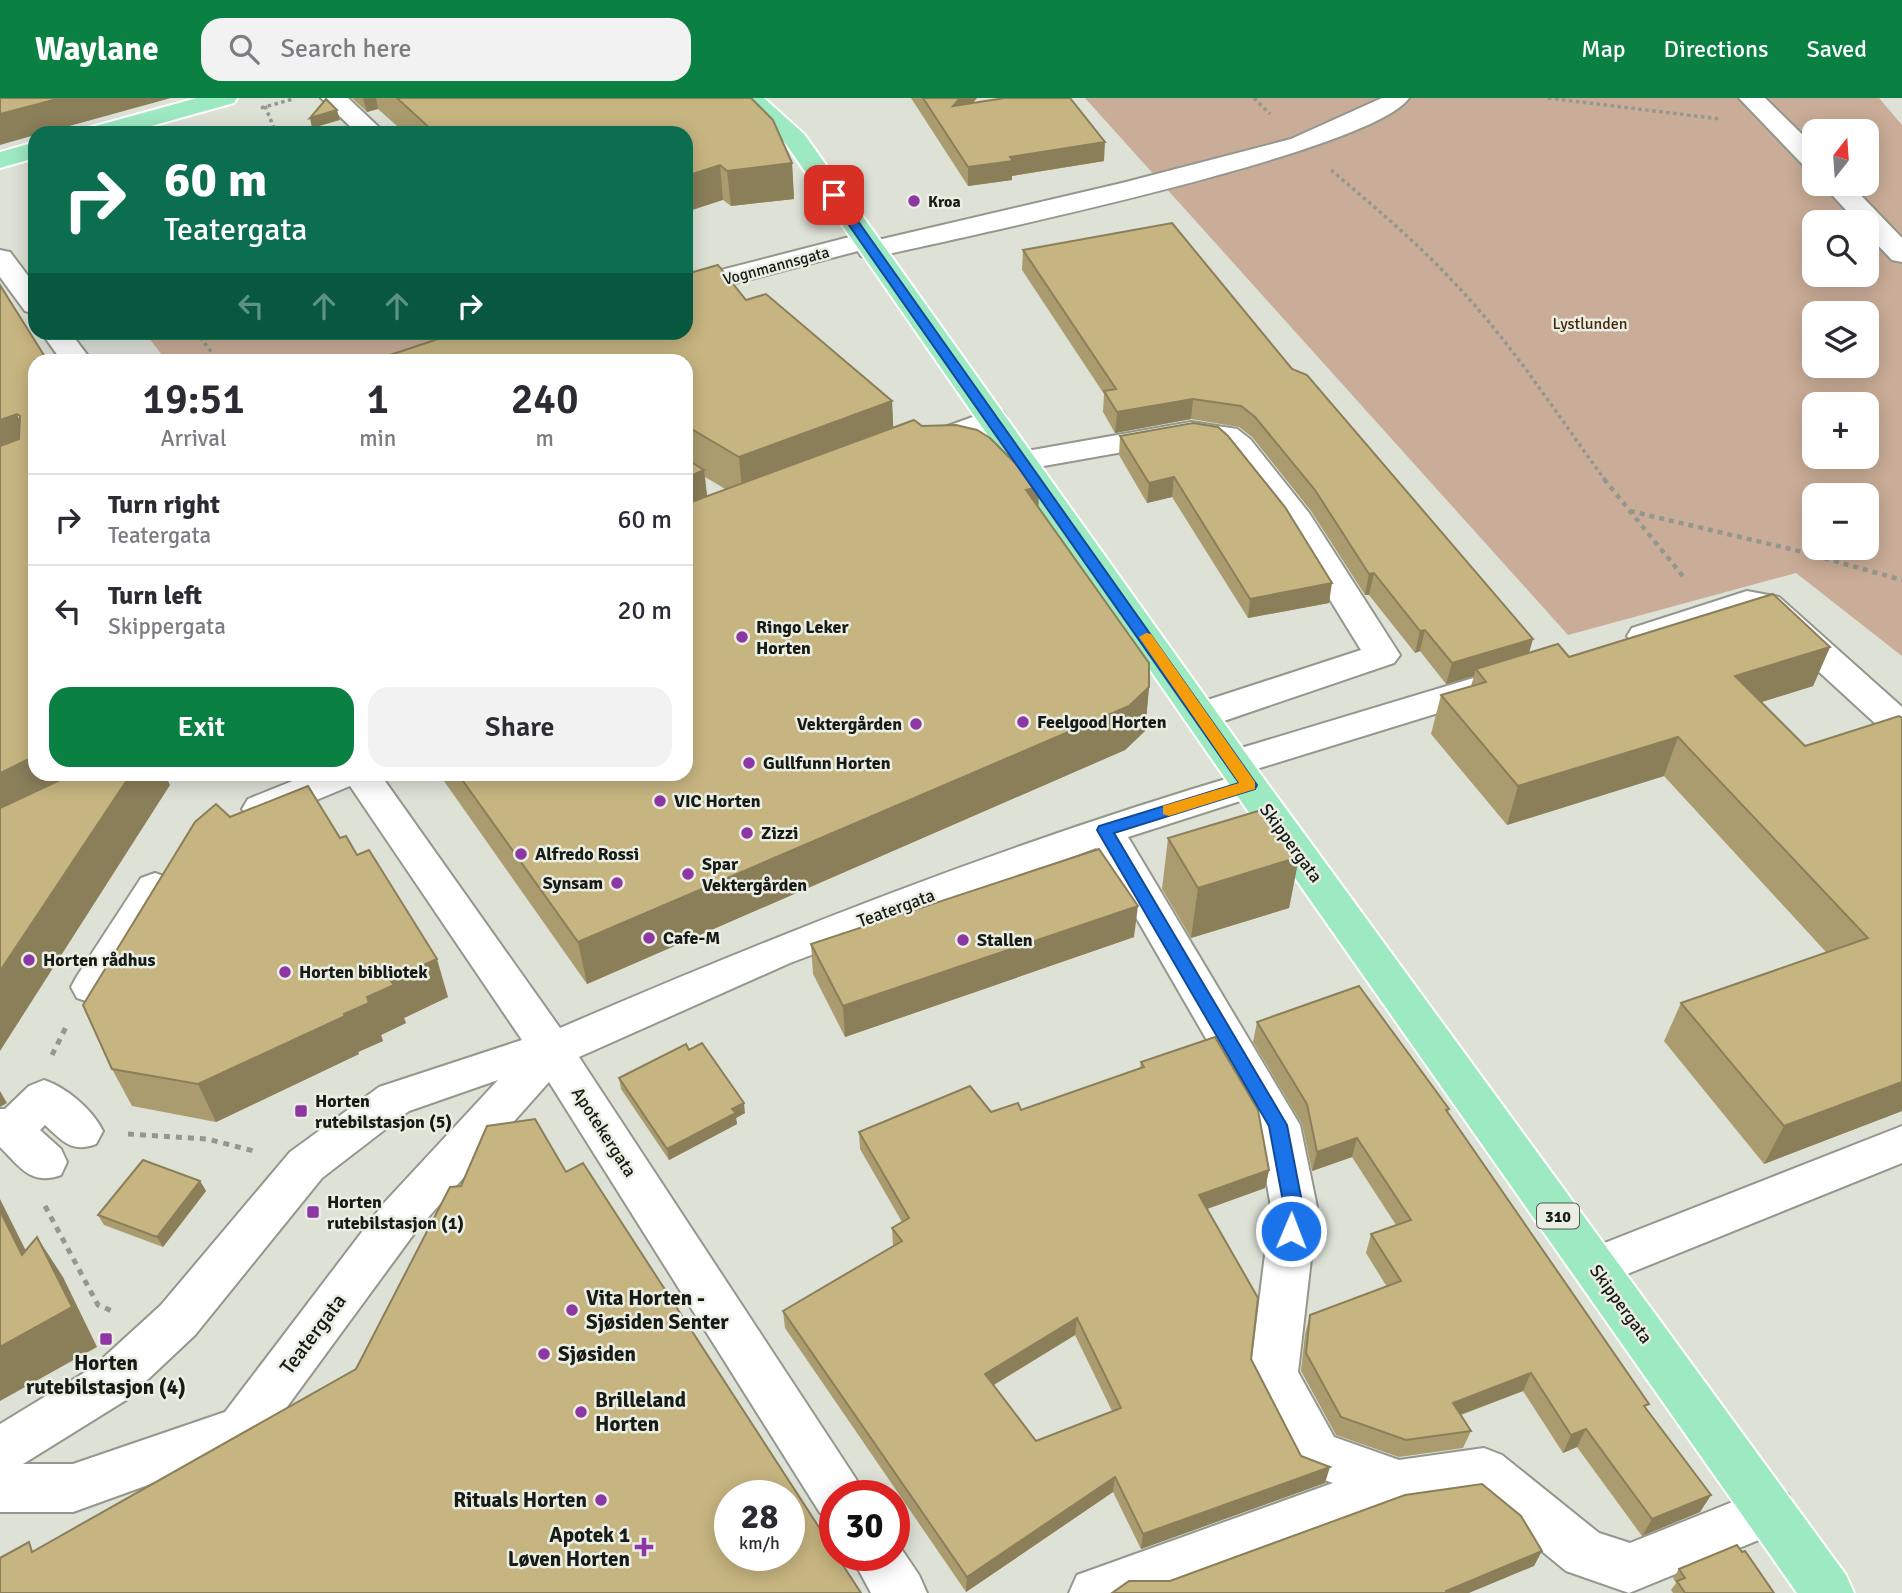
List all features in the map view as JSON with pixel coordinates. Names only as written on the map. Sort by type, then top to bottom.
[{"type":"main road","points":[[123,126],[225,98]]},
{"type":"main road","name":"Skippergata","points":[[749,98],[795,139],[1242,774],[1828,1593]]},
{"type":"main road","points":[[0,160],[28,152]]},
{"type":"street","points":[[333,98],[364,126]]},
{"type":"street","name":"Vognmannsgata","points":[[693,286],[868,245],[1127,190],[1300,144],[1387,106],[1397,98]]},
{"type":"street","points":[[1751,98],[1802,149]]},
{"type":"street","points":[[1846,196],[1902,254]]},
{"type":"street","points":[[0,258],[28,296]]},
{"type":"street","points":[[891,458],[992,419]]},
{"type":"street","points":[[1021,461],[1191,431],[1226,436],[1239,446],[1297,520],[1382,655],[1202,715]]},
{"type":"street","points":[[1612,648],[1747,602],[1767,605],[1902,727]]},
{"type":"street","name":"Teatergata","points":[[0,1451],[108,1384],[165,1332],[306,1165],[394,1099],[500,1062],[552,1050],[776,952],[1105,830],[1242,774],[1521,676]]},
{"type":"street","points":[[225,824],[327,781]]},
{"type":"street","name":"Apotekergata","points":[[366,781],[552,1050],[828,1480]]},
{"type":"street","points":[[1105,830],[1278,1125],[1294,1207],[1273,1374],[1317,1454],[1399,1484]]},
{"type":"street","points":[[92,987],[162,879],[183,861]]},
{"type":"street","name":"Teatergata","points":[[0,1488],[73,1488],[242,1429],[400,1217],[552,1050]]},
{"type":"street","points":[[45,1162],[7,1128],[44,1098],[81,1131]]},
{"type":"street","points":[[1594,1267],[1902,1144]]},
{"type":"street","points":[[1095,1593],[1399,1484],[1484,1472],[1584,1553],[1630,1568],[1770,1511]]},
{"type":"street","points":[[887,1571],[901,1593]]},
{"type":"path","points":[[257,98],[265,107],[273,126]]},
{"type":"path","points":[[1254,98],[1300,144],[1392,223],[1477,308],[1629,511],[1677,570],[1716,611]]},
{"type":"path","points":[[1548,98],[1635,111],[1777,123]]},
{"type":"path","points":[[1629,511],[1795,550],[1902,580]]},
{"type":"path","points":[[44,1098],[51,1056],[59,1037],[92,987]]},
{"type":"path","points":[[81,1131],[207,1139],[306,1165]]},
{"type":"path","points":[[45,1162],[34,1173],[34,1186],[98,1305],[165,1332]]},
{"type":"green space","name":"Lystlunden","points":[[1085,98],[1879,98],[1902,125],[1902,656],[1796,573],[1568,635]]},
{"type":"green space","points":[[150,340],[490,340],[452,354],[161,354]]},
{"type":"building","points":[[0,98],[61,98],[0,114]]},
{"type":"building","points":[[397,98],[751,98],[773,120],[792,163],[727,171],[720,165],[693,174],[693,126],[427,126]]},
{"type":"building","points":[[923,98],[960,98],[953,106],[1005,98],[1070,98],[1105,142],[1010,157],[1013,161],[968,167]]},
{"type":"building","points":[[326,99],[337,110],[310,118]]},
{"type":"building","points":[[1172,223],[1292,369],[1307,375],[1533,639],[1452,663],[1425,630],[1420,631],[1374,573],[1369,574],[1315,490],[1255,417],[1241,406],[1193,399],[1117,412],[1104,391],[1116,389],[1023,250]]},
{"type":"building","points":[[718,265],[746,300],[766,294],[892,401],[739,457],[693,430],[693,354],[393,354],[435,340],[693,340],[693,272]]},
{"type":"building","points":[[0,285],[28,330],[28,340],[34,340],[43,354],[28,354],[28,759],[0,773],[0,446],[19,439],[20,416],[17,414],[0,420]]},
{"type":"building","name":"Vektergården","points":[[914,420],[922,426],[956,425],[977,430],[990,438],[1039,487],[1026,490],[1149,663],[1149,687],[1129,706],[578,942],[463,781],[693,781],[693,501]]},
{"type":"building","points":[[1193,423],[1218,427],[1228,436],[1285,507],[1332,583],[1250,599],[1174,477],[1149,483],[1120,436]]},
{"type":"building","points":[[693,463],[704,470],[693,475]]},
{"type":"building","points":[[1773,594],[1830,647],[1735,676],[1805,746],[1899,716],[1902,718],[1902,1082],[1784,1126],[1681,1003],[1868,938],[1678,737],[1518,786],[1441,695],[1486,682],[1476,669],[1558,644],[1569,657]]},
{"type":"building","points":[[58,781],[126,781],[0,971],[0,808]]},
{"type":"building","name":"Horten bibliotek","points":[[308,786],[340,838],[346,836],[357,855],[369,850],[437,959],[390,980],[394,985],[367,997],[369,1003],[344,1014],[345,1016],[198,1084],[112,1069],[83,1005],[195,822],[216,804],[230,817]]},
{"type":"building","points":[[1265,809],[1299,857],[1198,888],[1168,838]]},
{"type":"building","points":[[1099,849],[1138,906],[843,1006],[811,944]]},
{"type":"building","points":[[1359,986],[1449,1109],[1446,1110],[1649,1404],[1644,1406],[1711,1495],[1652,1519],[1586,1429],[1571,1435],[1531,1373],[1453,1403],[1471,1431],[1406,1440],[1341,1417],[1306,1353],[1310,1315],[1401,1281],[1371,1234],[1411,1220],[1357,1138],[1317,1152],[1307,1104],[1257,1022]]},
{"type":"building","points":[[1215,1037],[1258,1110],[1269,1170],[1199,1195],[1258,1298],[1251,1359],[1301,1456],[1330,1467],[1143,1534],[1115,1477],[967,1577],[910,1495],[910,1480],[900,1480],[783,1311],[902,1241],[892,1228],[909,1218],[859,1132],[970,1086],[991,1112],[1018,1103],[1021,1110],[1144,1067],[1141,1062]],"holes":[[[1077,1318],[1121,1408],[1036,1441],[985,1374]]]},
{"type":"building","points":[[702,1043],[744,1103],[732,1109],[736,1113],[667,1149],[619,1078],[686,1044],[689,1050]]},
{"type":"building","name":"Sjøsiden","points":[[535,1119],[566,1172],[583,1163],[788,1480],[714,1480],[714,1571],[805,1571],[805,1506],[819,1527],[819,1571],[847,1571],[861,1593],[0,1593],[0,1558],[29,1542],[32,1552],[356,1369],[450,1187],[461,1186],[487,1126]]},
{"type":"building","points":[[143,1160],[200,1181],[157,1237],[98,1215]]},
{"type":"building","points":[[0,1211],[22,1255],[37,1237],[72,1307],[0,1347]]},
{"type":"building","points":[[1482,1484],[1521,1516],[1542,1551],[1446,1591],[1447,1593],[1112,1593],[1129,1581],[1170,1581],[1405,1495]]},
{"type":"building","points":[[1737,1545],[1742,1552],[1745,1551],[1774,1593],[1685,1593],[1677,1581],[1685,1578],[1679,1569]]},
{"type":"slow traffic","points":[[1146,637],[1249,785],[1169,810]]},
{"type":"place","name":"Kroa","points":[[914,201]]},
{"type":"place","name":"Ringo Leker Horten","points":[[742,637]]},
{"type":"place","name":"Feelgood Horten","points":[[1023,722]]},
{"type":"place","name":"Vektergården","points":[[916,724]]},
{"type":"place","name":"Gullfunn Horten","points":[[749,763]]},
{"type":"place","name":"VIC Horten","points":[[660,801]]},
{"type":"place","name":"Zizzi","points":[[747,833]]},
{"type":"place","name":"Alfredo Rossi","points":[[521,854]]},
{"type":"place","name":"Spar Vektergården","points":[[688,874]]},
{"type":"place","name":"Synsam","points":[[617,883]]},
{"type":"place","name":"Cafe-M","points":[[649,938]]},
{"type":"place","name":"Stallen","points":[[963,940]]},
{"type":"place","name":"Horten rådhus","points":[[29,960]]},
{"type":"place","name":"Horten bibliotek","points":[[285,972]]},
{"type":"place","name":"Horten rutebilstasjon (5)","points":[[301,1111]]},
{"type":"place","name":"Horten rutebilstasjon (1)","points":[[313,1212]]},
{"type":"place","name":"Vita Horten - Sjøsiden Senter","points":[[572,1310]]},
{"type":"place","name":"Horten rutebilstasjon (4)","points":[[106,1339]]},
{"type":"place","name":"Sjøsiden","points":[[544,1354]]},
{"type":"place","name":"Brilleland Horten","points":[[581,1412]]},
{"type":"place","name":"Rituals Horten","points":[[601,1500]]},
{"type":"place","name":"Apotek 1 Løven Horten","points":[[644,1547]]},
{"type":"route","points":[[834,195],[1249,785],[1105,830],[1278,1125],[1294,1207],[1291,1231]]}]
